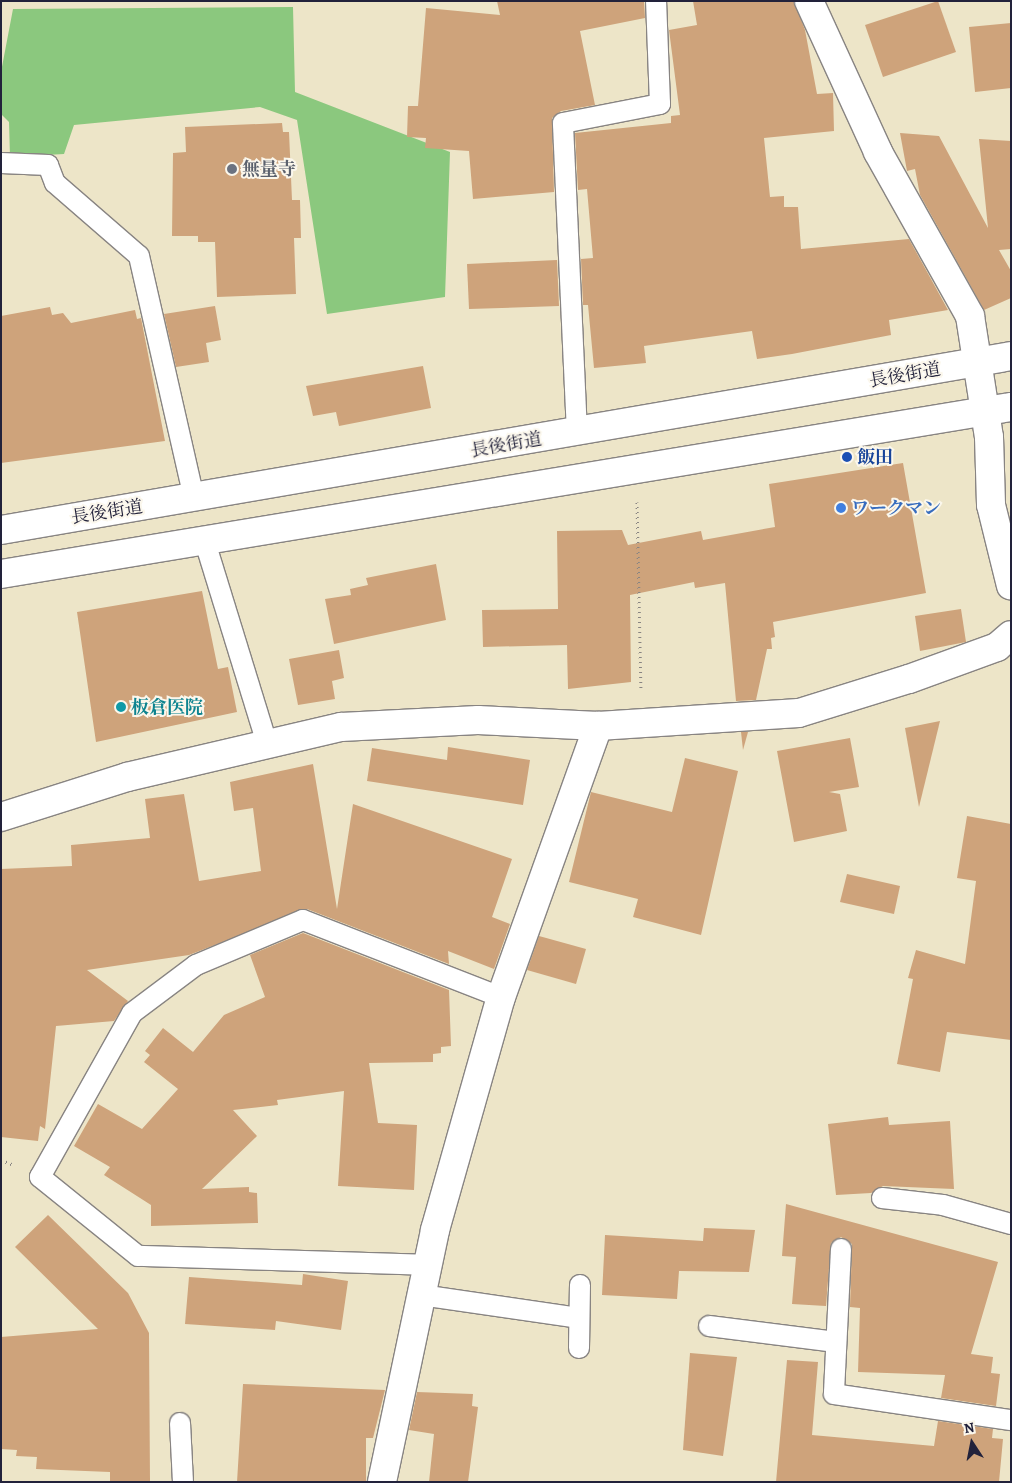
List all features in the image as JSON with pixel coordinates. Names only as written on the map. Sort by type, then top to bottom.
[{"type":"street","points":[[809,1],[878,152],[970,316],[980,362],[991,505],[1011,586]]},
{"type":"street","name":"長後街道","points":[[1,530],[577,433],[1011,356]]},
{"type":"street","points":[[1,574],[205,542],[1011,407]]},
{"type":"street","points":[[1,817],[127,777],[341,727],[458,721],[598,726],[799,713],[909,679],[997,647],[1011,635]]},
{"type":"street","points":[[382,1482],[421,1295],[500,997],[598,726]]},
{"type":"lane","points":[[577,433],[564,123],[660,104],[656,1]]},
{"type":"lane","points":[[1,163],[48,166],[55,183],[139,256],[194,498]]},
{"type":"lane","points":[[205,542],[267,743]]},
{"type":"lane","points":[[430,1265],[138,1256],[40,1177],[132,1013],[196,965],[303,920],[500,997]]},
{"type":"lane","points":[[882,1198],[944,1205],[1011,1224]]},
{"type":"lane","points":[[841,1249],[834,1394],[1011,1420]]},
{"type":"lane","points":[[578,1348],[580,1285]]},
{"type":"lane","points":[[421,1295],[578,1318]]},
{"type":"lane","points":[[709,1326],[836,1342]]},
{"type":"lane","points":[[180,1424],[183,1482]]},
{"type":"path","points":[[637,502],[642,724]]},
{"type":"green space","points":[[293,7],[295,92],[450,152],[445,297],[327,314],[297,120],[260,107],[74,125],[64,154],[10,157],[9,122],[1,114],[1,72],[13,9]]},
{"type":"building","points":[[497,1],[644,1],[645,18],[580,31],[595,105],[561,111],[552,118],[554,192],[473,199],[469,151],[425,148],[426,138],[407,137],[408,106],[418,106],[426,8],[500,15]]},
{"type":"building","points":[[693,1],[794,1],[805,30],[817,94],[833,93],[834,131],[764,138],[770,197],[784,196],[784,207],[798,207],[801,249],[909,239],[948,310],[889,320],[891,335],[792,354],[757,359],[752,331],[644,346],[646,363],[594,368],[588,305],[583,305],[581,259],[593,258],[587,189],[578,190],[575,133],[671,123],[671,116],[680,115],[669,30],[697,25]]},
{"type":"building","points":[[938,1],[956,52],[883,77],[865,25]]},
{"type":"building","points":[[1011,23],[1011,88],[975,92],[969,27]]},
{"type":"building","name":"無量寺","points":[[282,123],[283,132],[289,132],[292,200],[300,200],[301,238],[294,238],[296,294],[217,297],[215,242],[198,242],[198,236],[172,236],[173,153],[186,152],[185,127]]},
{"type":"building","points":[[900,133],[939,136],[988,228],[979,139],[1011,141],[1011,249],[999,250],[1011,271],[1011,298],[984,310],[920,195],[915,169],[907,171]]},
{"type":"building","points":[[557,260],[559,306],[469,309],[467,264]]},
{"type":"building","points":[[215,306],[221,340],[206,343],[209,362],[176,367],[164,314]]},
{"type":"building","points":[[50,307],[52,315],[63,313],[71,323],[135,310],[137,319],[141,318],[165,441],[1,463],[1,316]]},
{"type":"building","points":[[423,366],[431,408],[339,426],[336,412],[313,416],[306,386]]},
{"type":"building","points":[[903,463],[926,593],[773,622],[775,637],[771,638],[772,649],[767,649],[756,700],[736,701],[725,583],[695,588],[694,582],[630,595],[631,682],[568,689],[567,645],[483,647],[482,610],[558,609],[557,531],[622,530],[628,545],[701,531],[703,540],[775,527],[769,484]]},
{"type":"building","points":[[436,564],[446,620],[334,644],[325,599],[351,595],[350,589],[368,585],[366,578]]},
{"type":"building","points":[[202,591],[218,669],[228,667],[237,712],[96,742],[77,612]]},
{"type":"building","points":[[961,609],[966,642],[920,651],[915,616]]},
{"type":"building","points":[[339,650],[344,678],[332,681],[335,699],[298,705],[289,659]]},
{"type":"building","points":[[940,721],[919,807],[905,728]]},
{"type":"building","points":[[741,732],[748,732],[743,750]]},
{"type":"building","points":[[850,738],[859,787],[829,792],[840,794],[847,831],[794,842],[777,751]]},
{"type":"building","points":[[448,747],[530,760],[523,805],[367,781],[372,748],[447,760]]},
{"type":"building","points":[[685,758],[738,771],[701,935],[633,917],[638,899],[569,882],[591,792],[672,812]]},
{"type":"building","points":[[313,764],[337,909],[353,804],[512,859],[492,917],[510,924],[494,969],[448,951],[449,964],[307,909],[189,955],[87,970],[128,1001],[114,1021],[56,1026],[45,1129],[40,1126],[38,1141],[1,1137],[1,869],[72,866],[71,845],[150,838],[145,799],[184,794],[199,881],[261,871],[253,808],[234,811],[230,782]]},
{"type":"building","points":[[967,816],[1011,824],[1011,1040],[947,1032],[940,1072],[897,1064],[913,979],[908,978],[916,950],[965,964],[976,881],[957,878]]},
{"type":"building","points":[[847,874],[900,886],[894,914],[840,902]]},
{"type":"building","points":[[303,933],[449,990],[451,1046],[441,1047],[441,1053],[433,1054],[433,1062],[369,1063],[378,1123],[417,1125],[414,1190],[338,1186],[344,1091],[277,1100],[278,1105],[233,1110],[257,1136],[202,1189],[249,1187],[249,1192],[257,1193],[258,1223],[151,1226],[151,1205],[104,1175],[110,1167],[74,1146],[98,1104],[142,1129],[178,1089],[144,1062],[150,1055],[145,1051],[163,1028],[193,1052],[224,1015],[265,997],[250,955]]},
{"type":"building","points":[[539,936],[586,949],[576,984],[527,970]]},
{"type":"building","points":[[888,1117],[889,1125],[950,1121],[954,1189],[883,1186],[871,1193],[836,1195],[828,1124]]},
{"type":"building","points":[[786,1204],[998,1262],[971,1354],[993,1357],[991,1373],[1000,1374],[996,1406],[941,1398],[945,1375],[858,1372],[860,1308],[850,1307],[852,1244],[841,1237],[831,1243],[826,1306],[792,1304],[796,1257],[782,1256]]},
{"type":"building","points":[[48,1215],[128,1293],[149,1333],[150,1482],[110,1482],[110,1472],[36,1469],[37,1457],[16,1456],[17,1450],[1,1449],[1,1337],[98,1329],[15,1247]]},
{"type":"building","points":[[704,1228],[755,1230],[749,1272],[679,1271],[677,1299],[602,1295],[605,1235],[703,1241]]},
{"type":"building","points":[[303,1274],[348,1281],[341,1330],[276,1321],[275,1330],[185,1324],[189,1277],[302,1285]]},
{"type":"building","points":[[690,1353],[737,1357],[723,1456],[683,1450]]},
{"type":"building","points":[[787,1360],[818,1362],[812,1435],[934,1446],[938,1421],[993,1429],[992,1438],[1003,1439],[999,1482],[776,1482]]},
{"type":"building","points":[[243,1384],[385,1390],[373,1438],[366,1438],[366,1482],[237,1482]]},
{"type":"building","points":[[417,1392],[473,1394],[472,1406],[478,1407],[468,1482],[429,1482],[434,1434],[409,1430]]},
{"type":"place","name":"無量寺","points":[[232,169]]},
{"type":"place","name":"飯田","points":[[847,457]]},
{"type":"place","name":"ワークマン","points":[[841,508]]},
{"type":"place","name":"板倉医院","points":[[121,707]]}]
